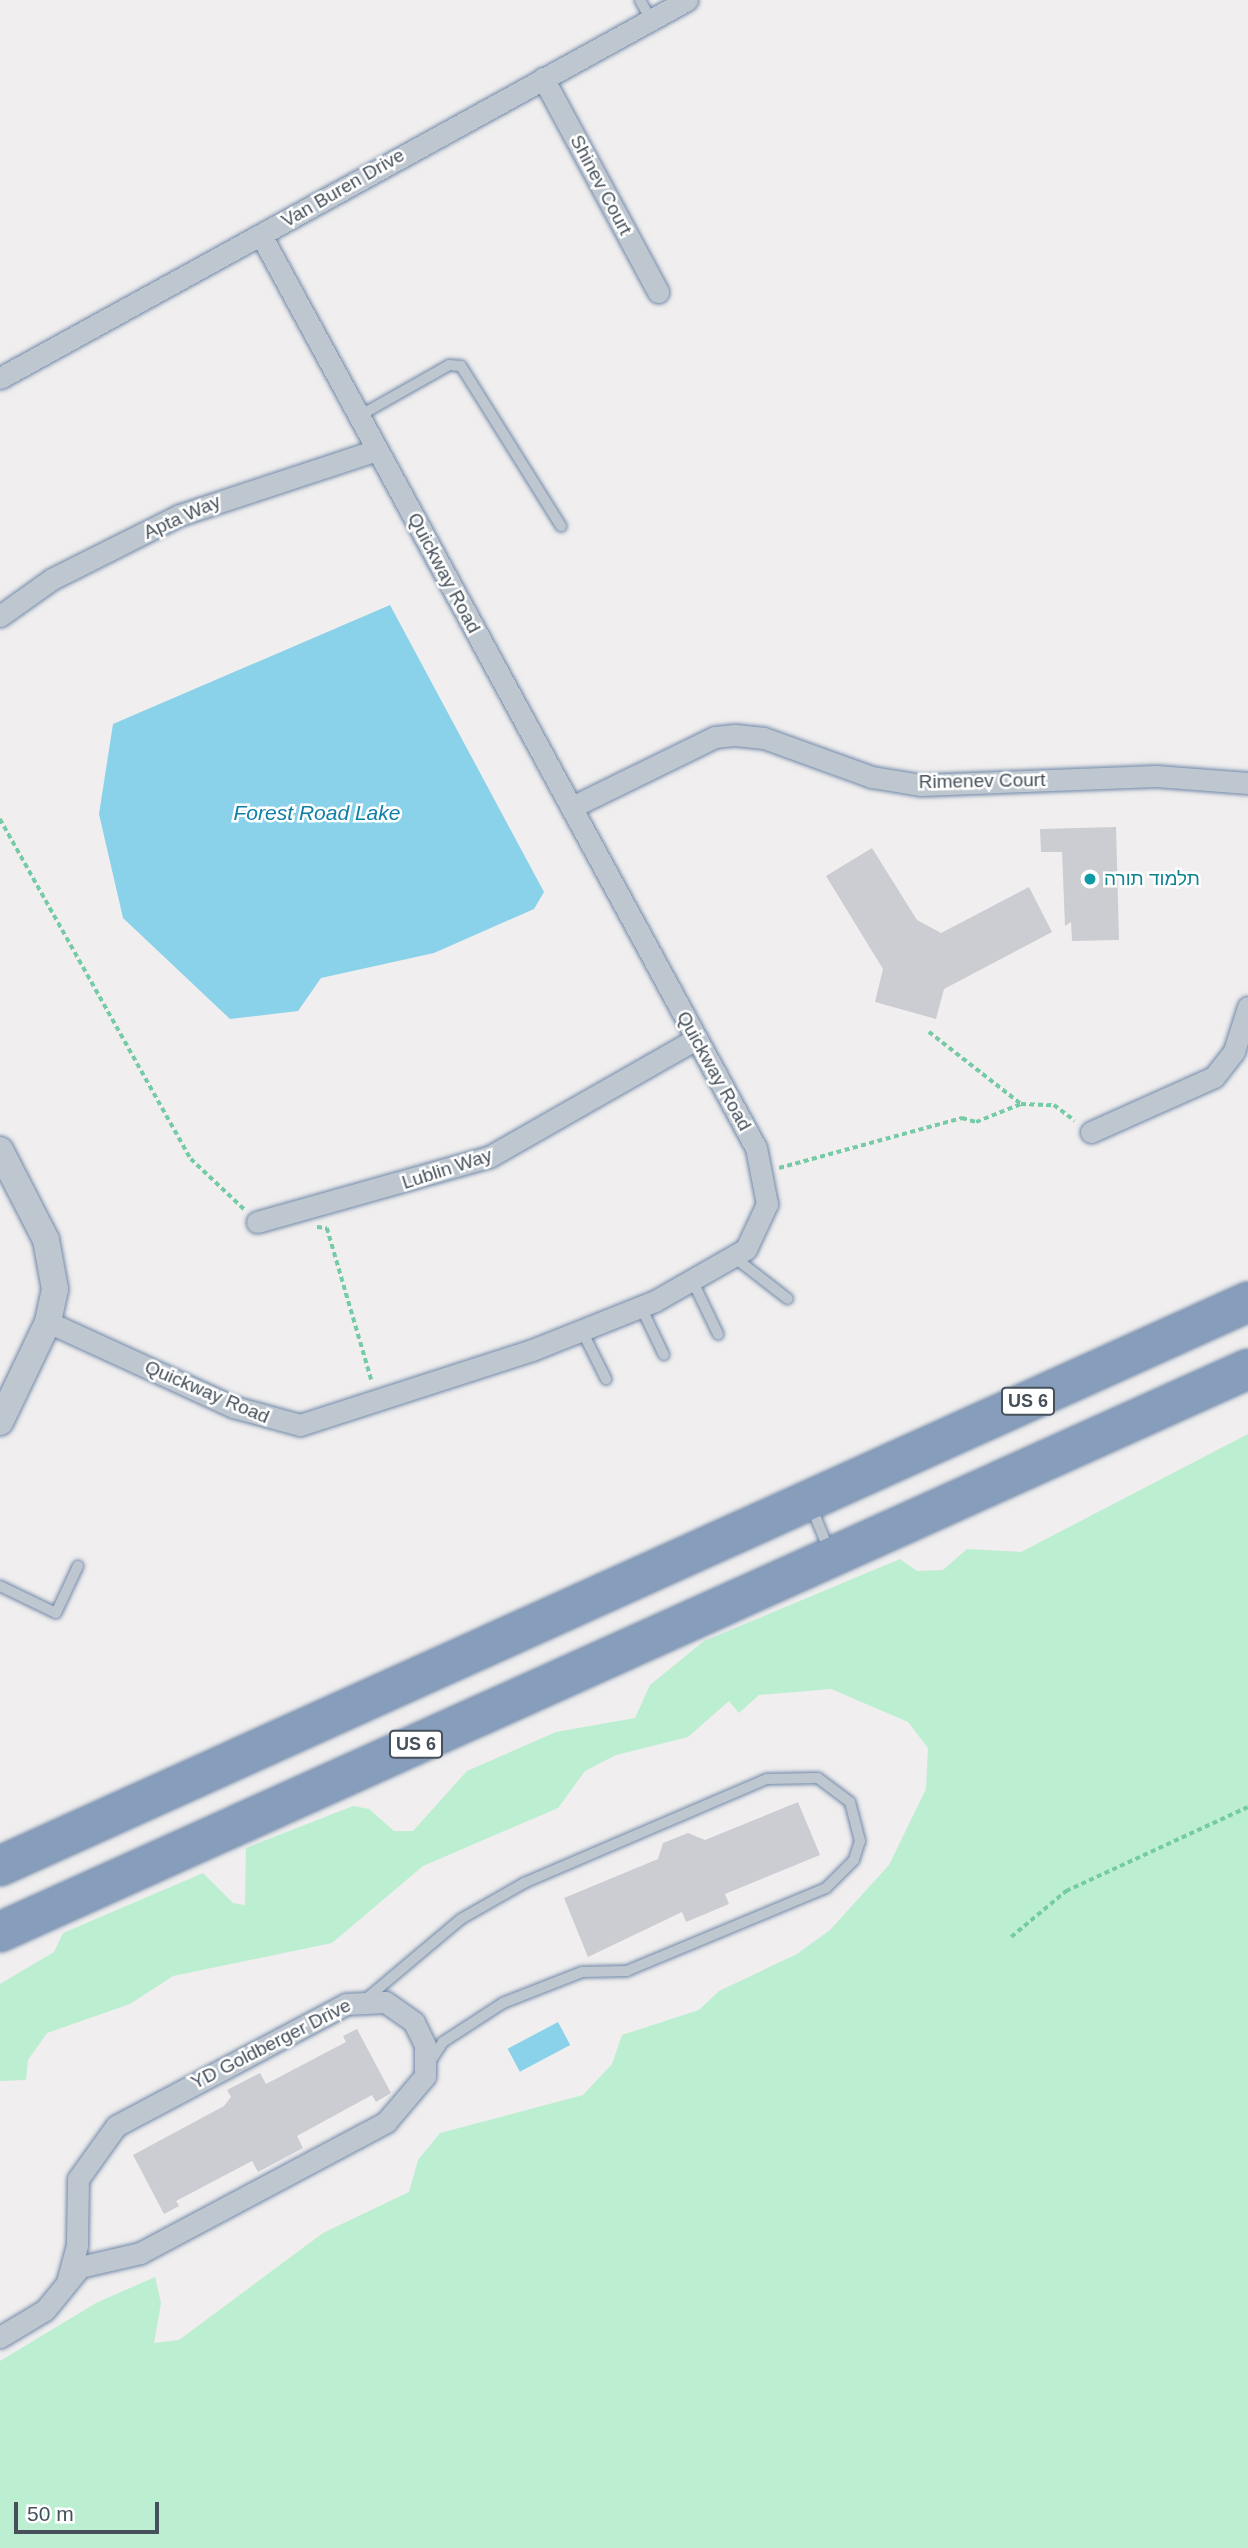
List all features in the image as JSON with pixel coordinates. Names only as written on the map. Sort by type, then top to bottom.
[{"type":"highway","name":"US 6","points":[[0,1866],[1248,1302]]},
{"type":"highway","name":"US 6","points":[[0,1932],[1248,1369]]},
{"type":"street","name":"Van Buren Drive","points":[[0,378],[687,0]]},
{"type":"street","name":"Shinev Court","points":[[543,78],[659,292]]},
{"type":"street","name":"Quickway Road","points":[[48,1322],[276,1422],[300,1425],[378,1403],[582,1331],[640,1307],[693,1282],[734,1257],[761,1228],[764,1174],[696,1039],[572,807],[261,235]]},
{"type":"street","name":"Apta Way","points":[[0,616],[51,579],[180,515],[377,450]]},
{"type":"street","name":"Rimenev Court","points":[[572,807],[715,737],[735,735],[764,738],[872,777],[921,785],[1156,776],[1248,783]]},
{"type":"street","points":[[1091,1132],[1214,1077],[1234,1051],[1248,1007]]},
{"type":"street","name":"Lublin Way","points":[[257,1222],[489,1157],[696,1039]]},
{"type":"street","points":[[0,1150],[46,1240],[55,1289],[48,1322],[1,1417]]},
{"type":"street","name":"YD Goldberger Drive","points":[[0,2337],[45,2310],[67,2282],[86,2264],[140,2253],[386,2122],[412,2097],[426,2067],[425,2045],[414,2022],[395,2007],[366,1999],[346,2004],[111,2131],[78,2179],[76,2245],[67,2282]]},
{"type":"lane","points":[[640,0],[651,20]]},
{"type":"lane","points":[[359,416],[449,365],[461,366],[561,526]]},
{"type":"lane","points":[[734,1257],[788,1299]]},
{"type":"lane","points":[[693,1282],[718,1334]]},
{"type":"lane","points":[[640,1307],[664,1355]]},
{"type":"lane","points":[[582,1331],[606,1379]]},
{"type":"lane","points":[[808,1501],[832,1557]]},
{"type":"lane","points":[[0,1586],[56,1613],[78,1566]]},
{"type":"lane","points":[[366,1999],[461,1919],[524,1882],[767,1779],[818,1778],[850,1802],[860,1841],[854,1860],[826,1888],[627,1971],[582,1972],[503,2003],[443,2042],[426,2067]]},
{"type":"path","points":[[0,820],[191,1158],[257,1222]]},
{"type":"path","points":[[929,1032],[1021,1104]]},
{"type":"path","points":[[764,1174],[962,1118],[976,1122],[1021,1104],[1054,1105],[1091,1132]]},
{"type":"path","points":[[304,1226],[327,1228],[378,1403]]},
{"type":"path","points":[[1011,1937],[1066,1891],[1248,1807]]},
{"type":"green space","points":[[1248,1434],[1248,2548],[0,2548],[0,2361],[96,2303],[155,2277],[161,2303],[154,2343],[179,2340],[323,2233],[409,2192],[418,2160],[440,2133],[583,2095],[612,2064],[622,2035],[699,2010],[719,1991],[797,1954],[830,1930],[889,1865],[926,1789],[928,1748],[908,1722],[831,1689],[759,1695],[739,1713],[729,1701],[688,1737],[616,1755],[585,1771],[558,1808],[423,1866],[332,1943],[173,1976],[130,2004],[47,2033],[28,2060],[26,2080],[0,2081],[0,1984],[54,1952],[63,1933],[203,1873],[233,1903],[245,1905],[246,1848],[353,1806],[369,1809],[394,1831],[413,1831],[467,1771],[556,1732],[635,1718],[650,1685],[704,1641],[900,1559],[917,1571],[943,1570],[967,1549],[1021,1552]]},
{"type":"water","name":"Forest Road Lake","points":[[390,605],[544,892],[534,909],[434,953],[321,978],[298,1011],[230,1019],[123,918],[99,814],[113,724]]},
{"type":"water","points":[[558,2022],[570,2045],[520,2072],[508,2049]]},
{"type":"building","name":"תלמוד תורה","points":[[1116,827],[1119,940],[1072,941],[1071,922],[1065,926],[1062,852],[1041,852],[1040,829]]},
{"type":"building","points":[[872,848],[917,920],[941,933],[1029,887],[1052,932],[944,989],[936,1019],[875,1002],[883,969],[826,876]]},
{"type":"building","points":[[798,1802],[820,1855],[725,1894],[729,1904],[686,1922],[682,1912],[588,1957],[564,1898],[658,1859],[663,1843],[688,1833],[705,1840]]},
{"type":"building","points":[[357,2029],[391,2093],[376,2102],[372,2095],[297,2136],[303,2148],[258,2172],[252,2161],[176,2201],[179,2206],[164,2214],[133,2155],[224,2106],[231,2097],[227,2090],[260,2073],[266,2084],[346,2042],[343,2036]]},
{"type":"place","name":"תלמוד תורה","points":[[1090,879]]}]
